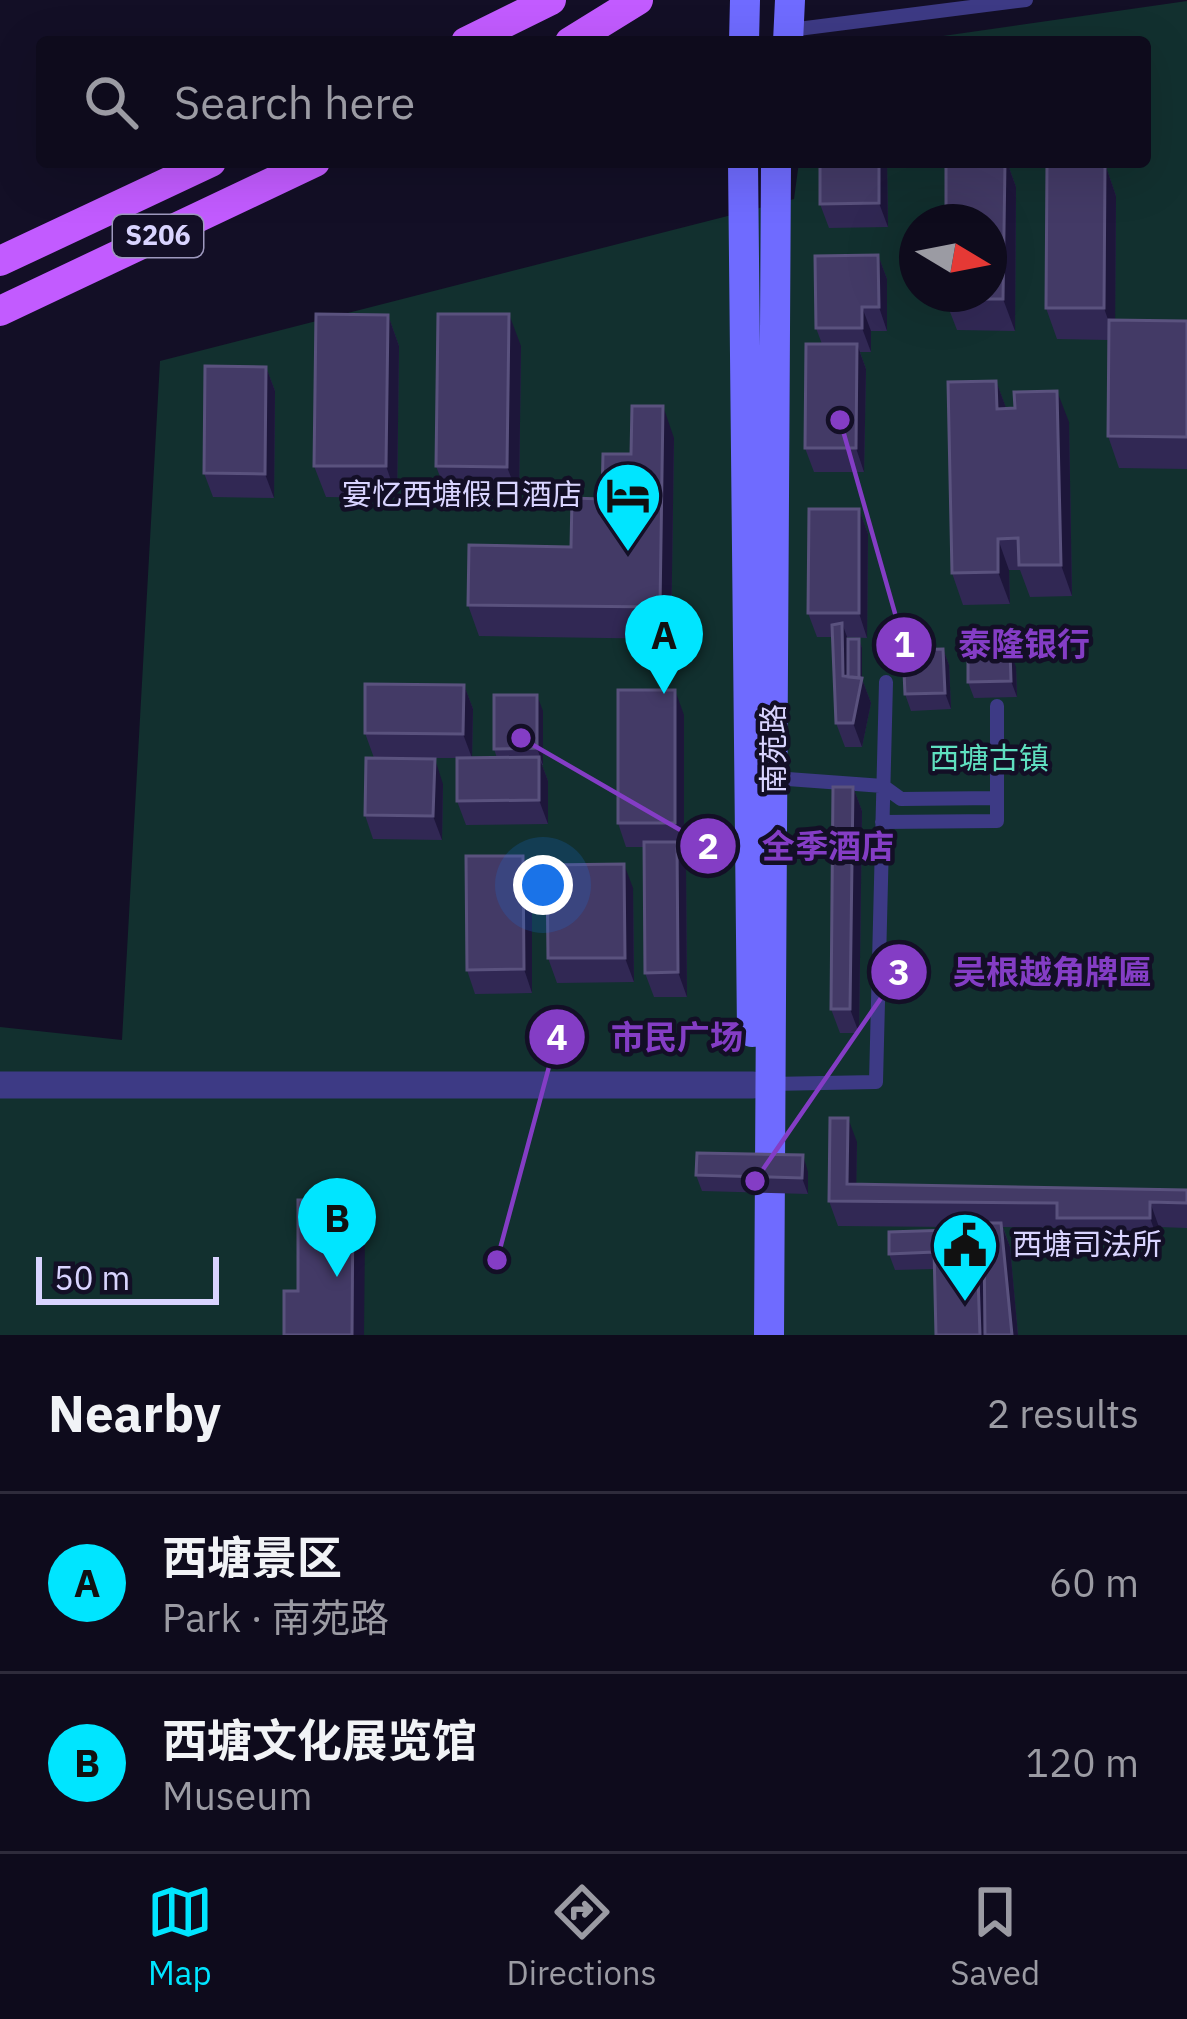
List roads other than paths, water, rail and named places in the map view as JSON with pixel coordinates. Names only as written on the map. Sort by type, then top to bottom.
[{"type":"main road","points":[[478,36],[550,0]]},
{"type":"main road","points":[[586,36],[638,0]]},
{"type":"main road","points":[[744,36],[745,0]]},
{"type":"main road","name":"S206","points":[[0,261],[198,168]]},
{"type":"main road","name":"S206","points":[[0,310],[302,168]]},
{"type":"main road","name":"南苑路","points":[[743,168],[769,1335]]},
{"type":"main road","name":"南苑路","points":[[750,1335],[775,778],[776,168]]},
{"type":"street","points":[[0,1084],[762,1084]]},
{"type":"lane","points":[[789,24],[1026,0]]},
{"type":"lane","points":[[762,1084],[876,1082],[886,682]]},
{"type":"lane","points":[[883,822],[997,821],[997,706]]},
{"type":"lane","points":[[775,778],[884,786],[901,799],[997,798]]},
{"type":"place","name":"泰隆银行","points":[[840,420]]},
{"type":"place","name":"宴忆西塘假日酒店","points":[[628,554]]},
{"type":"place","name":"西塘景区","points":[[664,694]]},
{"type":"place","name":"全季酒店","points":[[521,738]]},
{"type":"place","name":"吴根越角牌匾","points":[[755,1181]]},
{"type":"place","name":"市民广场","points":[[497,1260]]},
{"type":"place","name":"西塘文化展览馆","points":[[337,1277]]},
{"type":"place","name":"西塘司法所","points":[[965,1304]]},
{"type":"park label","name":"西塘古镇","points":[[989,759]]}]
